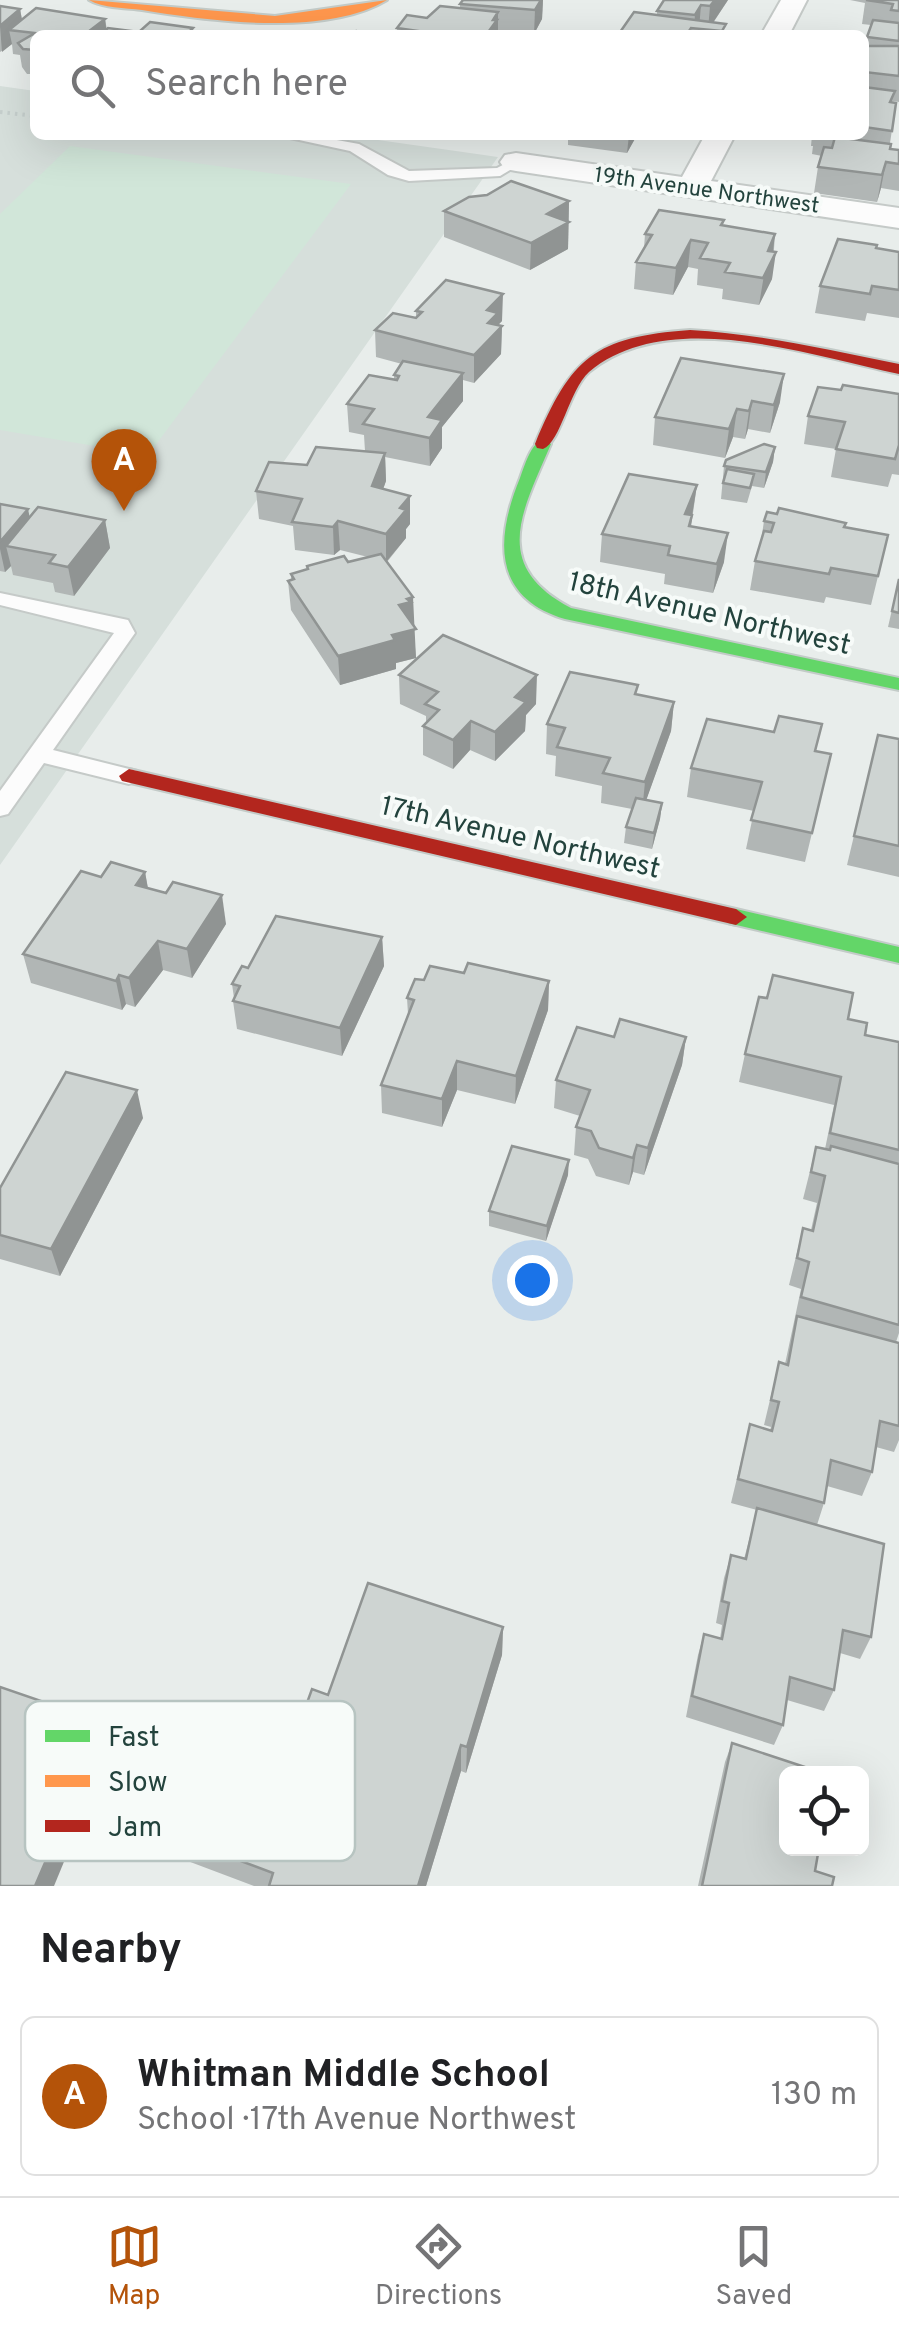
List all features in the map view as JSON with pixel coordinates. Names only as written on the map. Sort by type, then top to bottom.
[{"type":"street","points":[[96,0],[290,23],[358,11],[380,0]]},
{"type":"street","points":[[778,30],[794,0]]},
{"type":"street","points":[[692,187],[717,140]]},
{"type":"street","name":"19th Avenue Northwest","points":[[516,162],[899,218]]},
{"type":"street","name":"18th Avenue Northwest","points":[[899,368],[675,334],[635,338],[605,352],[575,375],[515,513],[510,554],[518,580],[536,600],[565,614],[899,684]]},
{"type":"street","name":"17th Avenue Northwest","points":[[130,776],[899,955]]},
{"type":"lane","points":[[312,140],[354,147],[394,172],[409,176],[500,172],[516,162]]},
{"type":"lane","points":[[0,599],[122,625],[125,633],[0,808]]},
{"type":"lane","points":[[40,754],[130,776]]},
{"type":"path","points":[[0,112],[30,115]]},
{"type":"shaded area","points":[[0,86],[30,90],[30,140],[378,140],[498,157],[0,865]]},
{"type":"green space","points":[[70,146],[351,184],[148,455],[0,430],[0,214]]},
{"type":"building","points":[[463,0],[541,0],[535,10],[460,4]]},
{"type":"building","points":[[664,0],[715,0],[710,6],[701,5],[695,15],[657,11]]},
{"type":"building","points":[[866,0],[899,0],[899,11],[891,10],[893,4]]},
{"type":"building","points":[[0,6],[20,9],[0,26]]},
{"type":"building","points":[[440,6],[498,12],[490,30],[397,28],[407,15],[427,18]]},
{"type":"building","points":[[36,8],[105,19],[91,30],[9,30]]},
{"type":"building","points":[[634,12],[726,24],[723,30],[621,30]]},
{"type":"building","points":[[873,20],[899,23],[899,41],[869,37]]},
{"type":"building","points":[[150,22],[193,28],[191,30],[141,30]]},
{"type":"building","points":[[30,36],[30,50],[18,43]]},
{"type":"building","points":[[869,46],[899,46],[899,76],[869,73]]},
{"type":"building","points":[[869,88],[895,91],[890,102],[896,103],[892,131],[869,128]]},
{"type":"building","points":[[834,140],[891,144],[890,149],[899,150],[899,164],[886,162],[882,175],[818,167],[824,147],[832,148]]},
{"type":"building","points":[[511,181],[569,201],[547,214],[569,222],[531,243],[444,211],[469,197],[487,195]]},
{"type":"building","points":[[659,210],[724,220],[721,225],[775,234],[768,251],[776,252],[763,278],[725,272],[730,263],[700,258],[708,243],[691,240],[676,268],[636,262],[652,235],[645,234]]},
{"type":"building","points":[[838,239],[899,252],[899,290],[872,286],[870,294],[820,286]]},
{"type":"building","points":[[446,280],[503,294],[487,310],[498,313],[488,323],[502,326],[474,355],[375,330],[393,313],[416,318],[422,312],[416,311]]},
{"type":"building","points":[[681,358],[784,374],[774,405],[752,401],[749,411],[737,409],[729,429],[655,417]]},
{"type":"building","points":[[403,361],[463,373],[428,417],[442,420],[430,438],[363,424],[374,409],[347,404],[369,375],[397,380],[399,376],[394,375]]},
{"type":"building","points":[[843,385],[899,394],[899,445],[895,459],[836,449],[845,422],[808,416],[818,387],[841,390]]},
{"type":"building","points":[[764,444],[775,447],[766,472],[724,466],[726,460]]},
{"type":"building","points":[[316,447],[385,453],[372,486],[410,496],[400,508],[406,510],[386,534],[338,521],[333,527],[292,522],[302,499],[256,491],[269,462],[307,465]]},
{"type":"building","points":[[727,469],[754,474],[750,488],[723,483]]},
{"type":"building","points":[[629,474],[697,485],[685,514],[692,515],[689,526],[728,533],[717,564],[668,555],[670,546],[602,534]]},
{"type":"building","points":[[0,504],[28,509],[0,542]]},
{"type":"building","points":[[38,507],[105,520],[68,567],[49,563],[55,555],[6,546]]},
{"type":"building","points":[[779,508],[888,535],[878,576],[831,568],[829,574],[755,561],[764,531],[771,532],[774,523],[764,521],[767,512],[777,514]]},
{"type":"building","points":[[381,554],[413,597],[407,599],[411,602],[399,605],[416,629],[392,635],[395,640],[338,656],[288,581],[294,579],[291,574],[308,569],[307,566],[344,556],[348,562]]},
{"type":"building","points":[[899,579],[899,613],[892,611]]},
{"type":"building","points":[[443,635],[537,675],[515,697],[526,702],[495,732],[471,721],[453,740],[423,726],[439,710],[425,704],[438,692],[399,675]]},
{"type":"building","points":[[570,672],[638,685],[635,694],[674,702],[645,782],[603,773],[610,758],[557,747],[565,728],[547,724]]},
{"type":"building","points":[[779,716],[822,724],[815,751],[831,754],[812,833],[751,820],[762,782],[691,768],[707,719],[774,732]]},
{"type":"building","points":[[878,735],[899,739],[899,846],[854,836]]},
{"type":"building","points":[[636,798],[662,803],[654,833],[626,827]]},
{"type":"building","points":[[111,862],[145,872],[136,885],[166,893],[173,882],[222,895],[187,949],[158,941],[129,978],[119,975],[116,981],[23,954],[81,871],[101,877]]},
{"type":"building","points":[[276,916],[382,937],[340,1028],[233,1001],[240,986],[232,984],[242,966],[248,968]]},
{"type":"building","points":[[468,963],[549,981],[516,1076],[457,1061],[442,1099],[381,1085],[414,1000],[407,998],[415,979],[424,980],[430,966],[464,973]]},
{"type":"building","points":[[773,975],[853,993],[848,1019],[867,1023],[865,1035],[899,1042],[899,1150],[830,1133],[841,1077],[745,1054],[759,997],[767,998]]},
{"type":"building","points":[[620,1019],[686,1037],[648,1148],[637,1145],[633,1158],[599,1148],[591,1131],[576,1127],[590,1090],[556,1080],[577,1027],[614,1037]]},
{"type":"building","points":[[66,1072],[137,1090],[51,1249],[0,1235],[0,1188]]},
{"type":"building","points":[[512,1146],[569,1160],[547,1226],[489,1211]]},
{"type":"building","points":[[831,1146],[899,1164],[899,1325],[801,1297],[809,1262],[797,1258],[803,1228],[813,1231],[825,1176],[811,1172],[816,1147],[830,1150]]},
{"type":"building","points":[[797,1316],[899,1343],[899,1426],[880,1421],[872,1472],[831,1460],[824,1503],[738,1479],[750,1424],[772,1431],[779,1402],[771,1400],[779,1362],[788,1365]]},
{"type":"building","points":[[757,1508],[884,1544],[871,1637],[843,1630],[834,1690],[790,1677],[783,1725],[692,1696],[704,1634],[722,1639],[729,1603],[722,1601],[731,1555],[746,1559]]},
{"type":"building","points":[[368,1583],[503,1627],[467,1747],[461,1745],[418,1886],[269,1886],[273,1873],[241,1861],[355,1861],[355,1701],[308,1701],[312,1689],[328,1695]]},
{"type":"building","points":[[0,1687],[41,1701],[25,1701],[25,1861],[46,1861],[35,1886],[0,1886]]},
{"type":"building","points":[[732,1743],[802,1766],[779,1766],[779,1856],[818,1856],[815,1871],[834,1877],[832,1886],[702,1886]]},
{"type":"traffic: fast","points":[[543,444],[522,493],[511,540],[512,561],[521,581],[538,598],[565,613],[899,684]]},
{"type":"traffic: fast","points":[[736,917],[899,955]]},
{"type":"traffic: slow","points":[[95,0],[204,15],[275,19],[345,11],[381,0]]},
{"type":"traffic: jam","points":[[543,444],[575,377],[612,349],[649,338],[690,334],[734,337],[899,369]]},
{"type":"traffic: jam","points":[[129,776],[736,917]]},
{"type":"place","name":"Whitman Middle School","points":[[124,511]]}]
